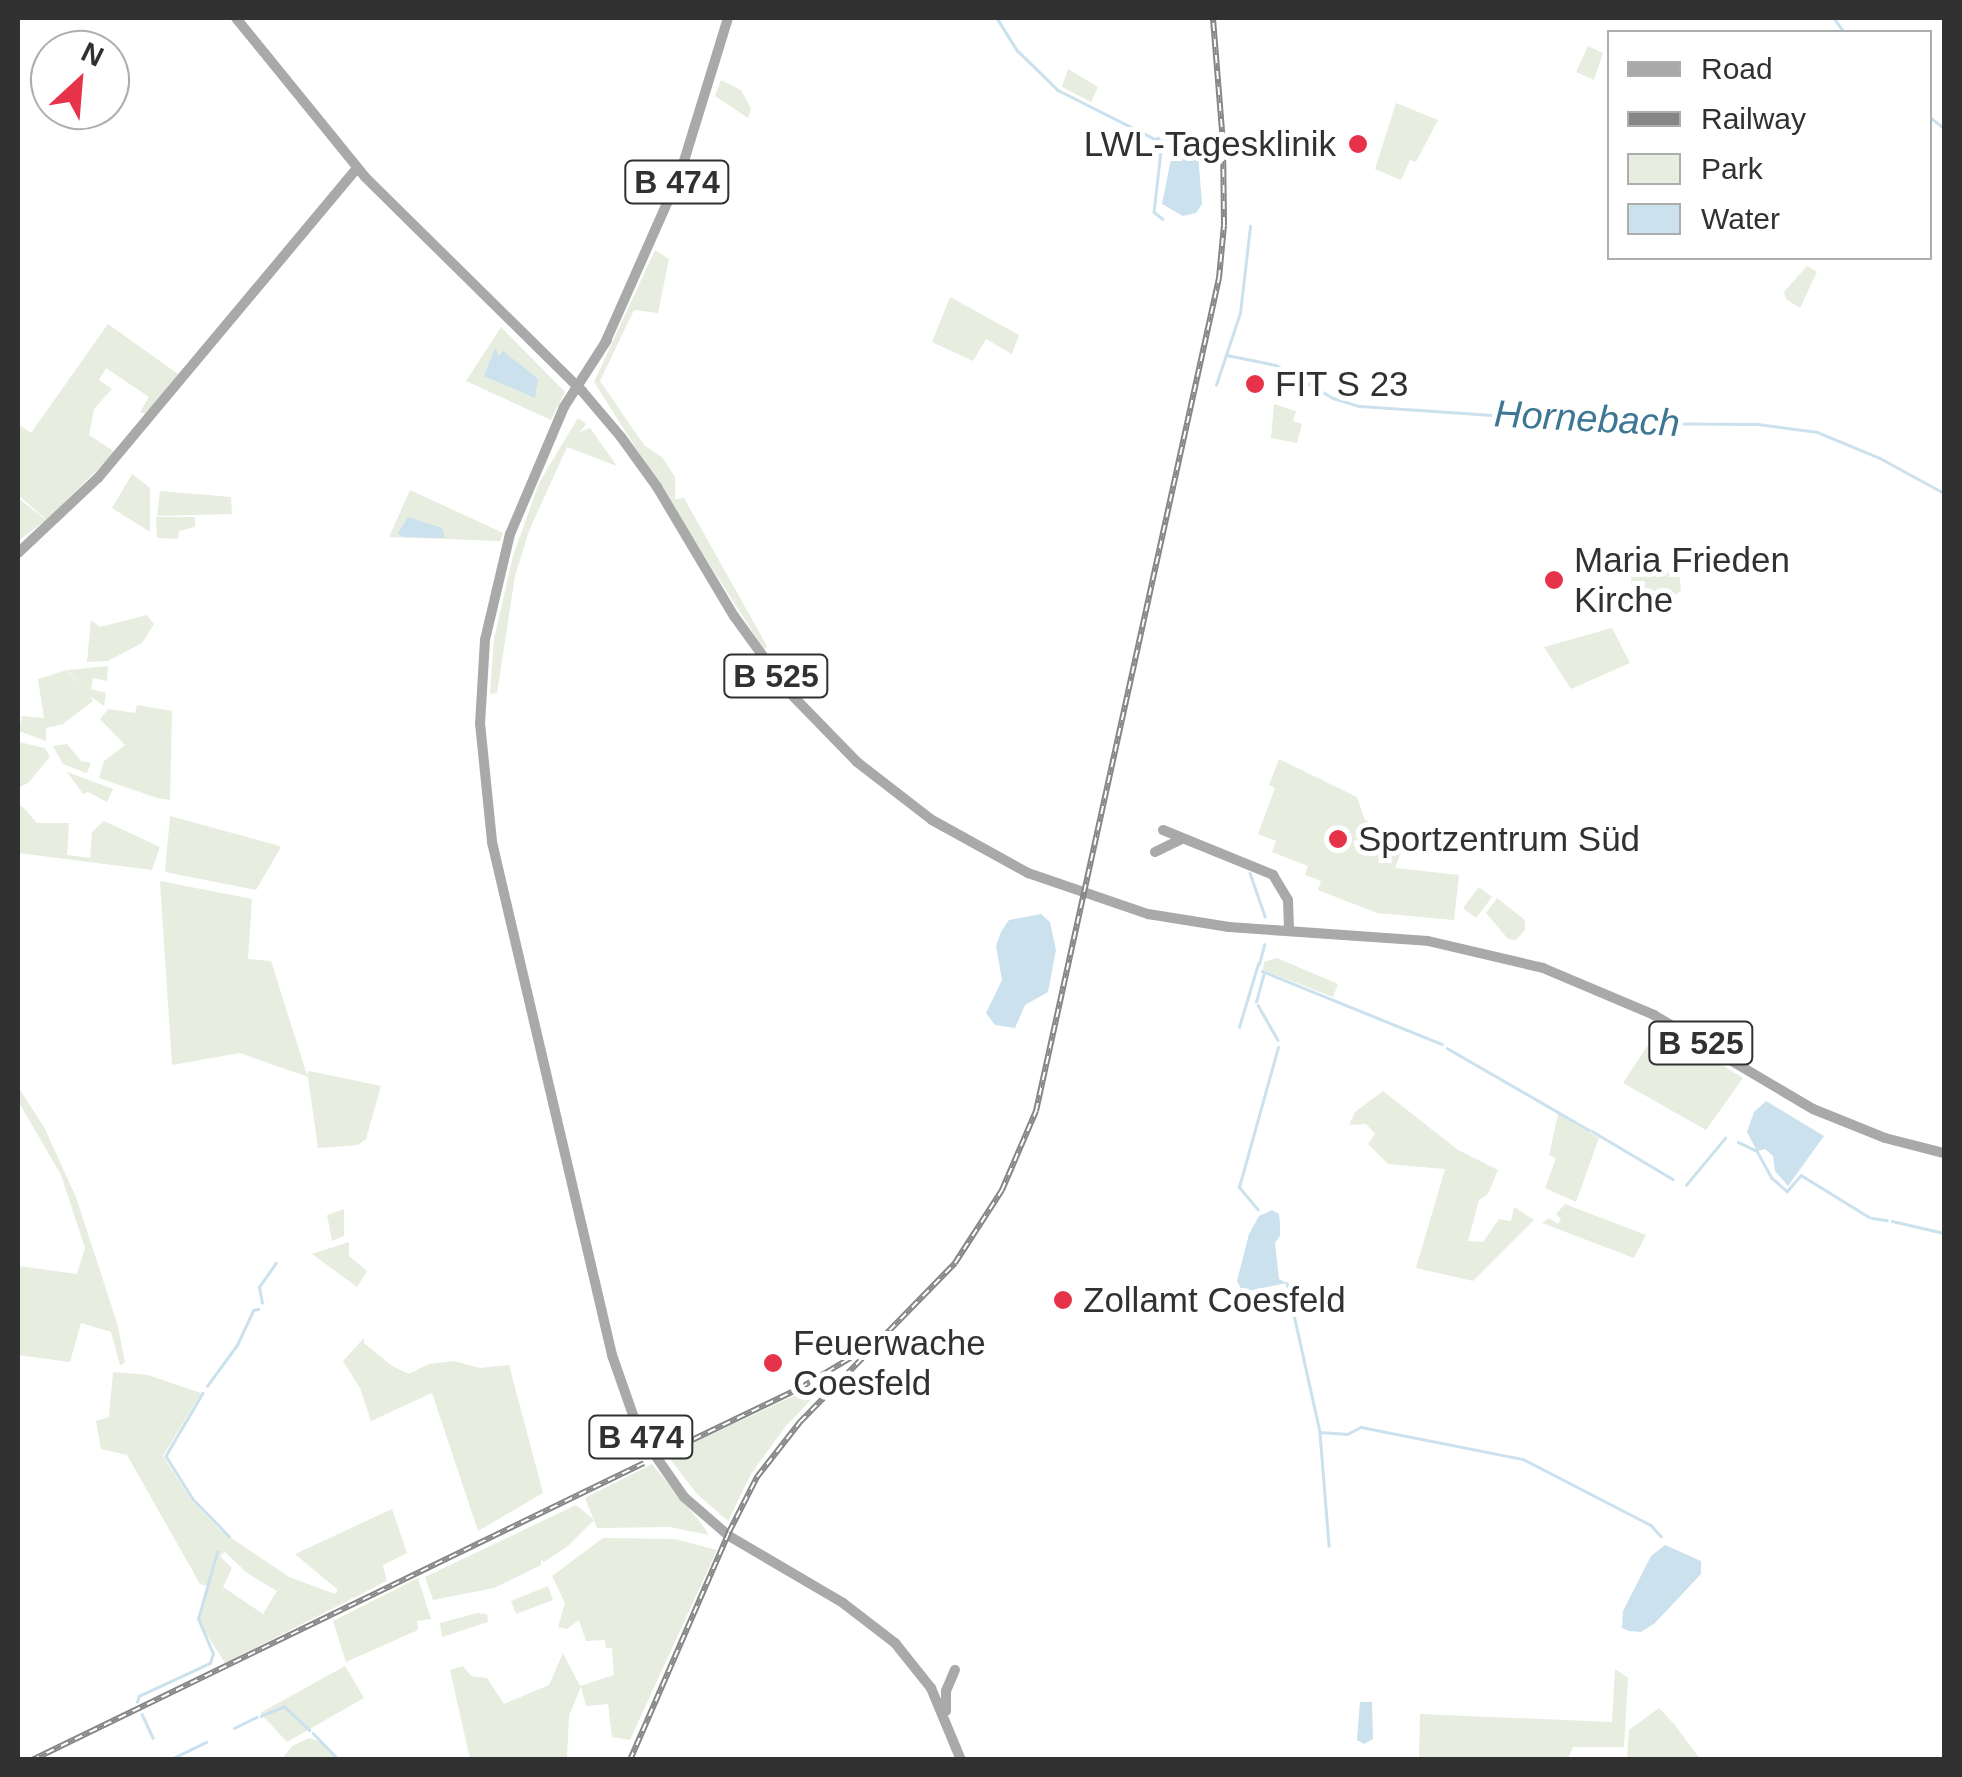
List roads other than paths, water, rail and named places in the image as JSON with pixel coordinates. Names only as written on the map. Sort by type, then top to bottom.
[{"type":"main road","name":"B 525","points":[[236,18],[357,168],[442,258],[579,389],[649,475],[734,616],[778,679],[840,746],[932,820],[1028,873],[1148,914],[1208,925],[1440,943],[1550,970],[1654,1015],[1813,1109],[1885,1138],[1944,1153]]},
{"type":"main road","name":"B 474","points":[[728,18],[680,174],[606,340],[554,432],[518,511],[494,592],[483,661],[480,750],[499,877],[604,1323],[623,1392],[645,1444],[684,1497],[718,1527],[876,1626],[912,1662],[946,1716],[961,1760]]},
{"type":"main road","points":[[18,553],[98,478],[357,168]]},
{"type":"main road","points":[[1163,830],[1269,872],[1285,890],[1289,931]]},
{"type":"main road","points":[[1154,852],[1168,843],[1186,840]]},
{"type":"main road","points":[[1290,912],[1320,932]]},
{"type":"main road","points":[[946,1716],[946,1691],[955,1670]]},
{"type":"water","points":[[1175,139],[1197,142],[1202,204],[1196,213],[1183,216],[1162,204]]},
{"type":"water","points":[[495,348],[499,356],[503,351],[538,379],[535,398],[484,376]]},
{"type":"water","points":[[408,517],[442,528],[445,538],[402,537],[398,533]]},
{"type":"water","points":[[1041,914],[1050,922],[1056,950],[1048,992],[1025,1005],[1015,1028],[995,1025],[986,1013],[1002,980],[996,946],[1001,932],[1009,920]]},
{"type":"water","points":[[1766,1101],[1824,1136],[1788,1186],[1775,1171],[1773,1156],[1765,1149],[1757,1151],[1747,1132],[1754,1112]]},
{"type":"water","points":[[1272,1210],[1279,1214],[1280,1236],[1275,1243],[1279,1279],[1287,1283],[1243,1292],[1237,1281],[1249,1234],[1259,1216]]},
{"type":"water","points":[[1665,1545],[1701,1561],[1701,1574],[1655,1623],[1641,1632],[1622,1628],[1623,1611],[1651,1556]]},
{"type":"water","points":[[1360,1702],[1372,1702],[1373,1739],[1364,1744],[1357,1740]]},
{"type":"waterway","points":[[997,18],[1018,51],[1058,90],[1155,139],[1161,151],[1154,212],[1163,219]]},
{"type":"waterway","points":[[1834,18],[1843,30]]},
{"type":"waterway","points":[[1932,119],[1944,128]]},
{"type":"waterway","points":[[1157,138],[1175,140]]},
{"type":"waterway","points":[[1216,385],[1240,313],[1250,227]]},
{"type":"waterway","name":"Hornebach","points":[[1227,355],[1276,365],[1333,398],[1360,406],[1608,423],[1758,424],[1817,432],[1880,458],[1944,493]]},
{"type":"waterway","points":[[1250,873],[1265,916]]},
{"type":"waterway","points":[[1259,964],[1264,945]]},
{"type":"waterway","points":[[1239,1027],[1258,964]]},
{"type":"waterway","points":[[1262,971],[1442,1044]]},
{"type":"waterway","points":[[1256,1002],[1263,975]]},
{"type":"waterway","points":[[1258,1005],[1278,1040]]},
{"type":"waterway","points":[[1258,1210],[1239,1187],[1278,1047]]},
{"type":"waterway","points":[[1447,1048],[1589,1130]]},
{"type":"waterway","points":[[1592,1131],[1673,1179]]},
{"type":"waterway","points":[[1686,1185],[1725,1138]]},
{"type":"waterway","points":[[1738,1142],[1757,1151],[1772,1178],[1787,1191],[1801,1175],[1869,1217]]},
{"type":"waterway","points":[[1872,1218],[1887,1220]]},
{"type":"waterway","points":[[1892,1221],[1944,1233]]},
{"type":"waterway","points":[[262,1303],[259,1287],[276,1263]]},
{"type":"waterway","points":[[1287,1283],[1320,1432],[1347,1434],[1361,1427],[1523,1459],[1651,1525],[1661,1536]]},
{"type":"waterway","points":[[207,1386],[237,1345],[253,1310],[258,1309]]},
{"type":"waterway","points":[[203,1393],[166,1456],[193,1499],[229,1536]]},
{"type":"waterway","points":[[1320,1433],[1329,1546]]},
{"type":"waterway","points":[[137,1702],[139,1696],[210,1663],[213,1654],[198,1619],[217,1552]]},
{"type":"waterway","points":[[261,1716],[284,1706],[310,1730]]},
{"type":"waterway","points":[[142,1714],[153,1738]]},
{"type":"waterway","points":[[234,1728],[257,1717]]},
{"type":"waterway","points":[[313,1733],[339,1760]]},
{"type":"waterway","points":[[169,1760],[206,1742]]},
{"type":"railway","points":[[630,1760],[729,1532],[757,1477],[800,1422],[955,1263],[1002,1190],[1036,1111],[1219,278],[1224,225],[1223,143],[1213,18]]},
{"type":"railway","points":[[665,1453],[800,1388],[852,1357]]},
{"type":"railway","points":[[32,1760],[644,1463]]},
{"type":"place","name":"LWL-Tagesklinik","points":[[1358,144]]},
{"type":"place","name":"FIT S 23","points":[[1255,384]]},
{"type":"place","name":"Maria Frieden Kirche","points":[[1554,580]]},
{"type":"place","name":"Sportzentrum Süd","points":[[1338,839]]},
{"type":"place","name":"Zollamt Coesfeld","points":[[1063,1300]]},
{"type":"place","name":"Feuerwache Coesfeld","points":[[773,1363]]}]
